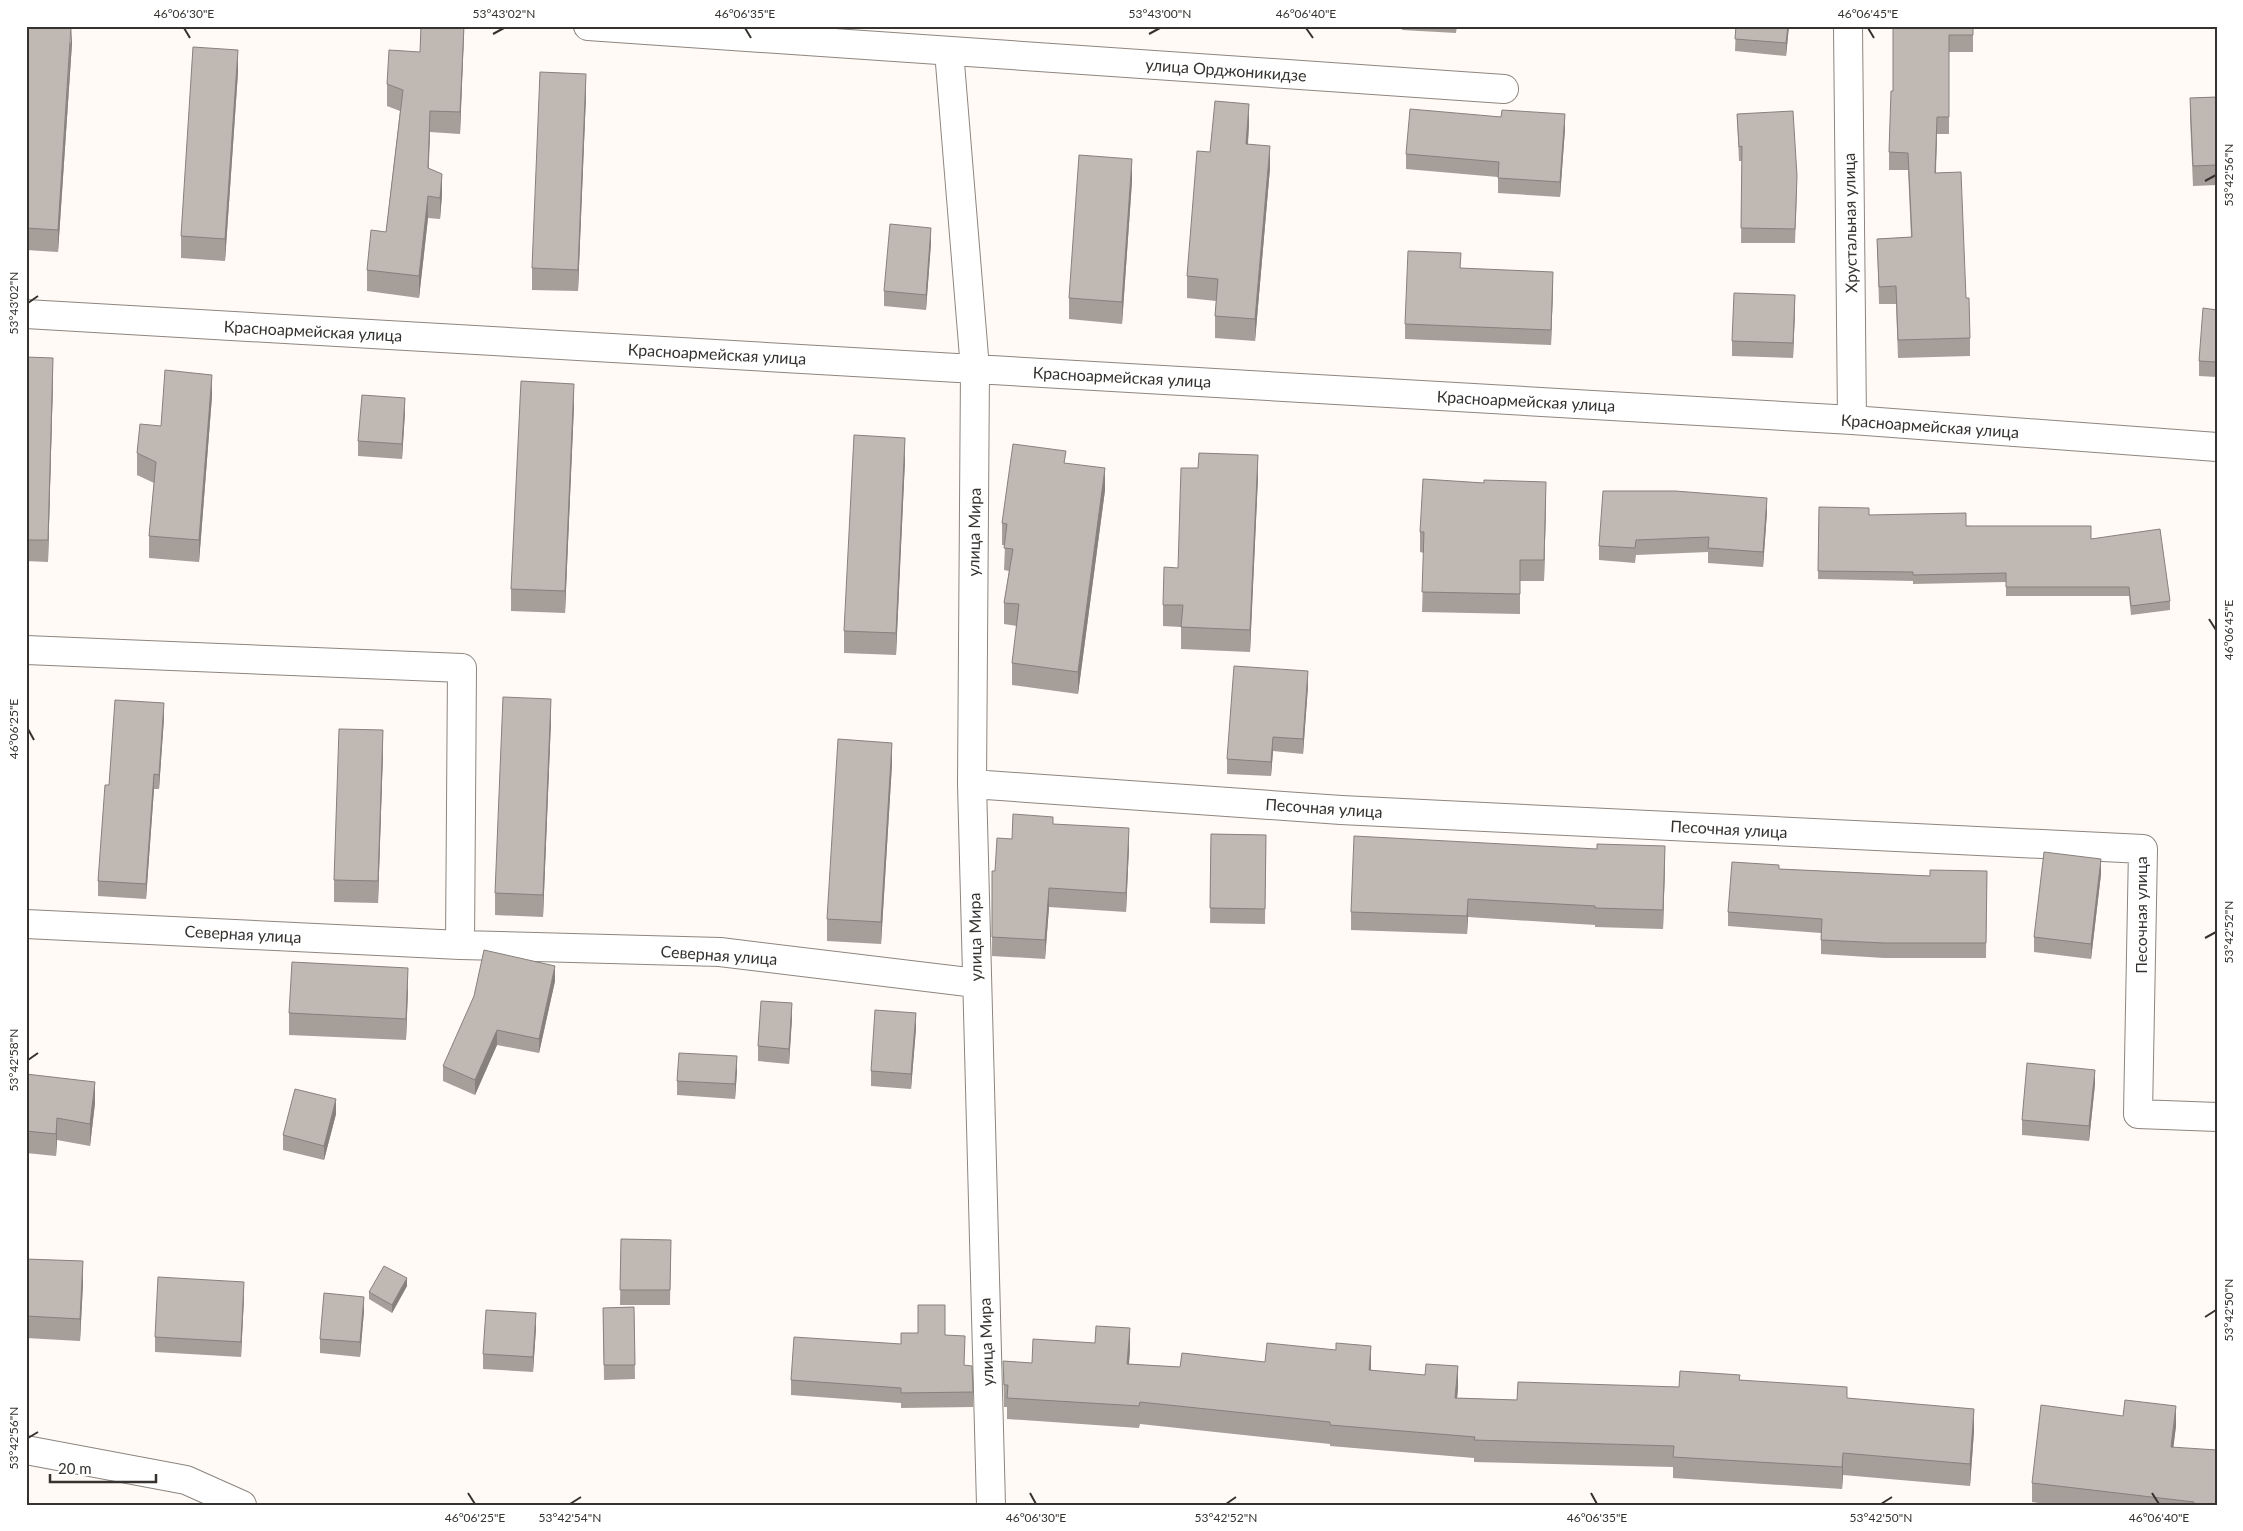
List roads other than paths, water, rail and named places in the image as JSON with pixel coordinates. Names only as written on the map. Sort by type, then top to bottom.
[{"type":"street","name":"улица Орджоникидзе","points":[[588,26],[747,32],[949,51],[1504,90]]},
{"type":"street","name":"Хрустальная улица","points":[[1848,26],[1852,420]]},
{"type":"street","points":[[949,51],[975,369]]},
{"type":"street","name":"Красноармейская улица","points":[[26,314],[1852,420],[2217,447]]},
{"type":"street","name":"улица Мира","points":[[975,369],[972,784],[991,1505]]},
{"type":"street","points":[[26,650],[462,668],[460,936]]},
{"type":"street","name":"Песочная улица","points":[[972,784],[1341,810],[2143,849],[2138,1114],[2217,1117]]},
{"type":"street","name":"Северная улица","points":[[26,924],[460,936],[720,952],[976,983]]},
{"type":"street","points":[[26,1450],[186,1480],[242,1505]]}]
